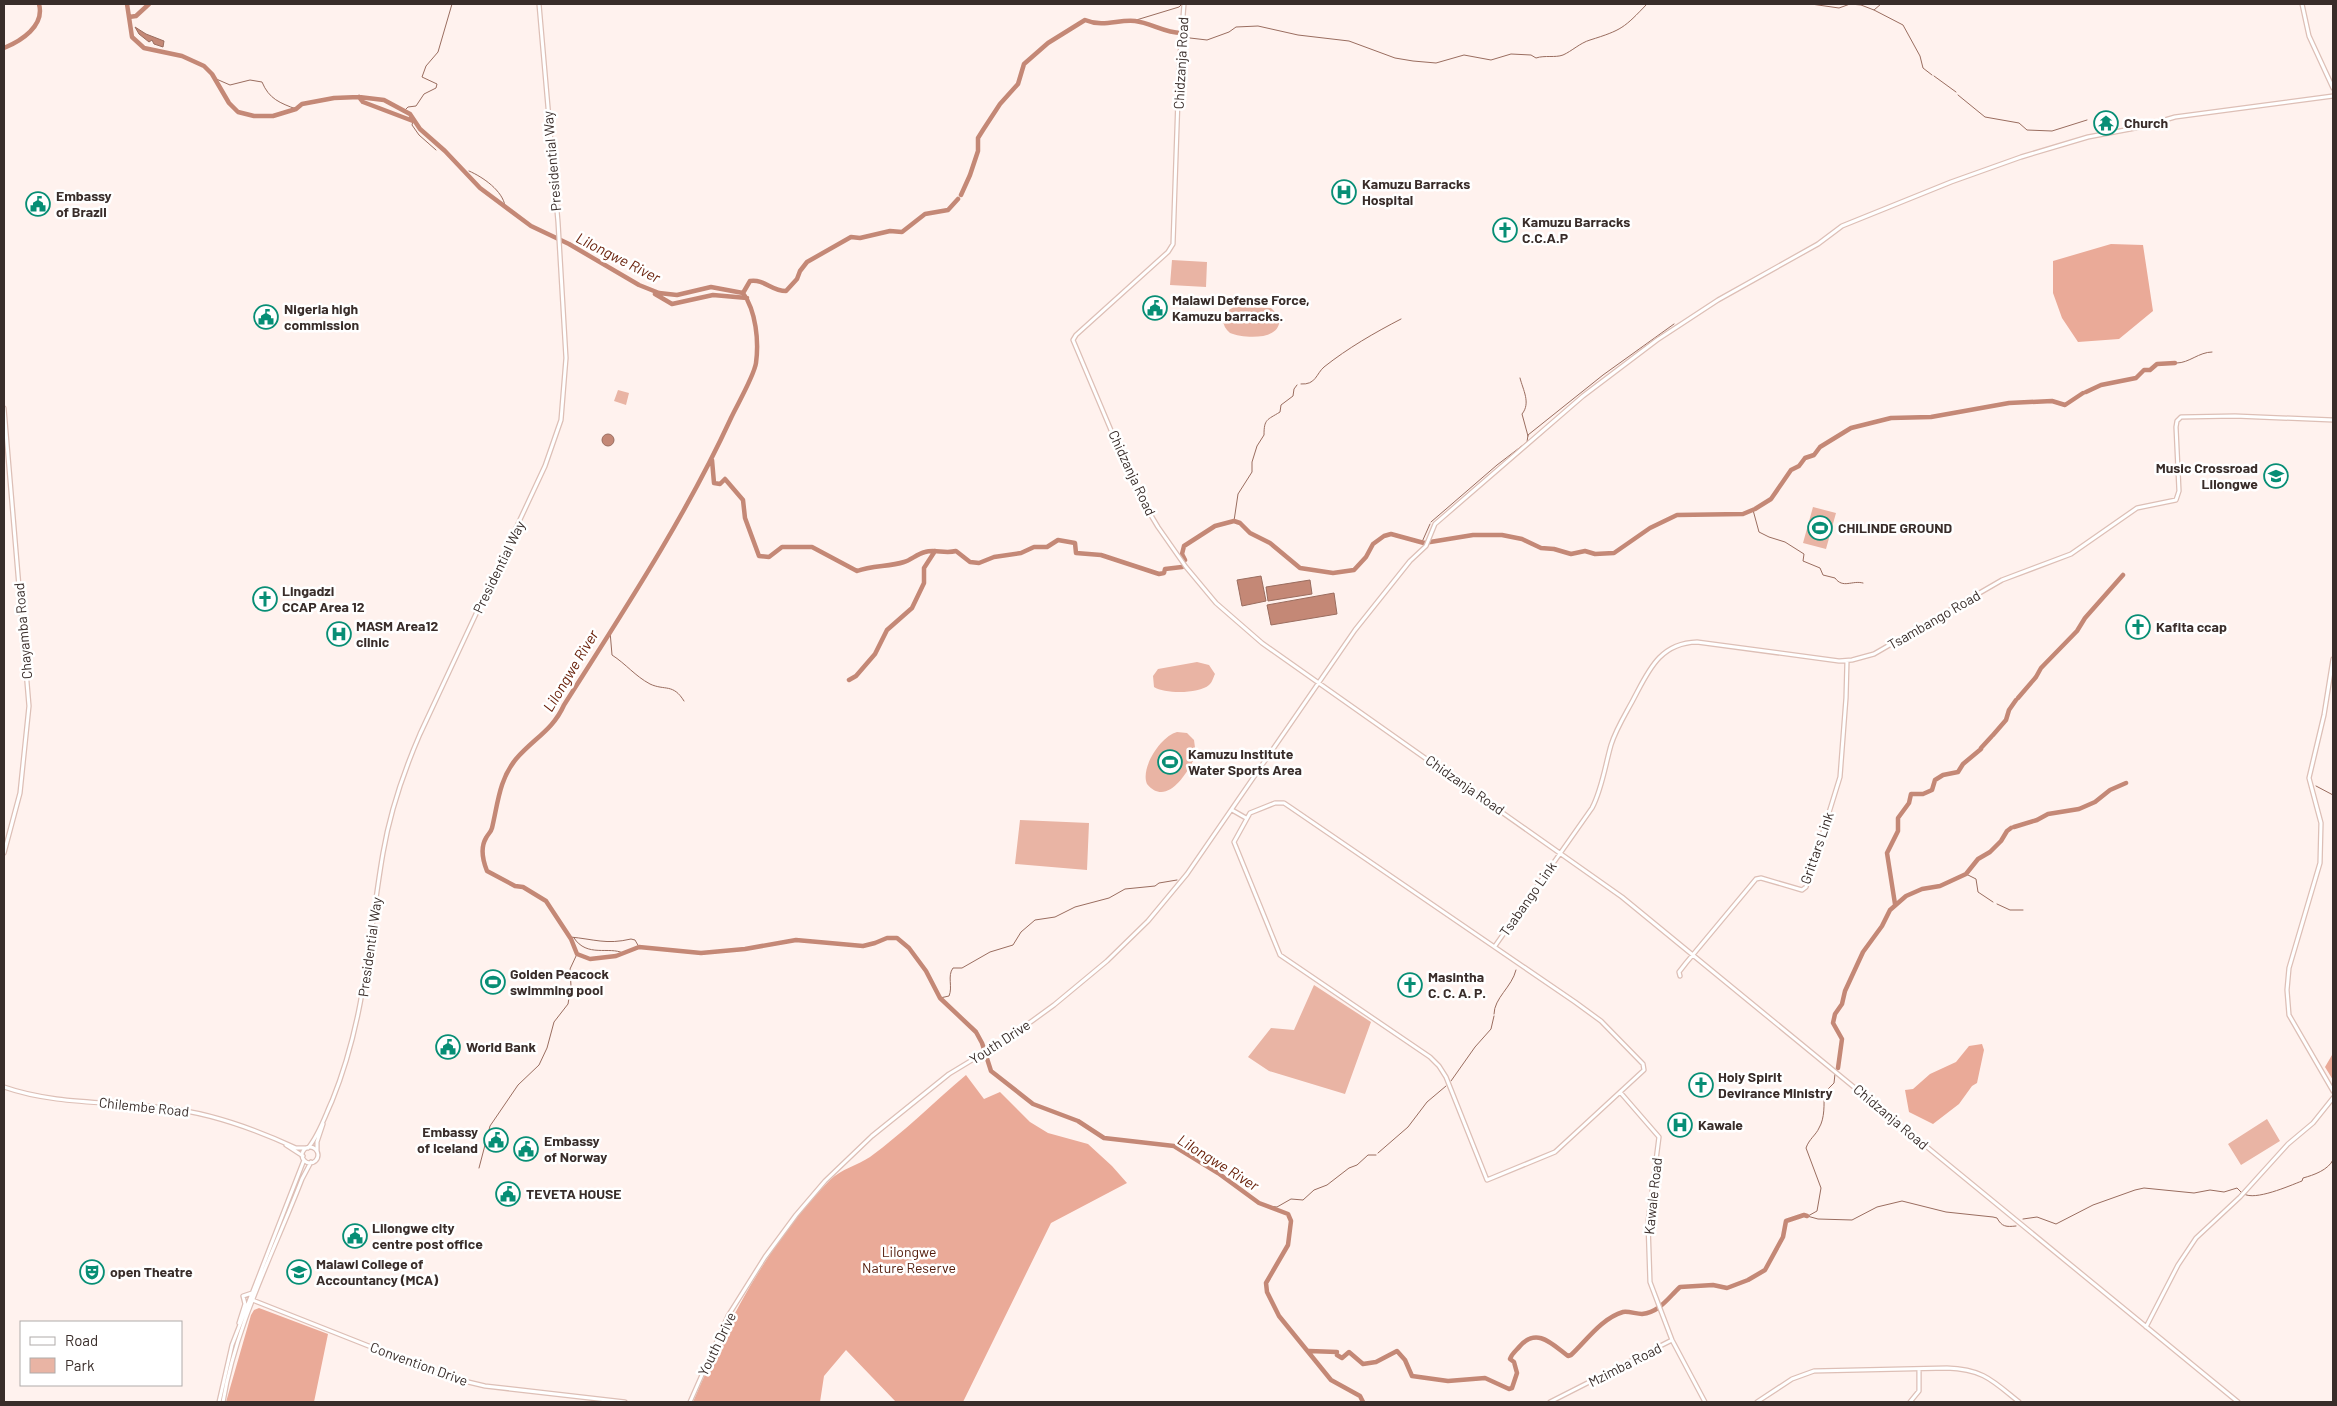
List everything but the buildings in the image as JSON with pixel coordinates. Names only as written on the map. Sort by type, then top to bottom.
[{"type":"street","name":"Presidential Way","points":[[307,1148],[314,1139],[326,1114],[344,1069],[360,1012],[384,847],[405,773],[425,722],[524,514],[557,433],[564,393],[566,358],[558,222],[539,4]]},
{"type":"street","name":"Chidzanja Road","points":[[1184,4],[1179,70],[1173,244],[1168,252],[1076,335],[1074,341],[1137,492],[1170,545],[1216,603],[1262,643],[1622,897],[2238,1402]]},
{"type":"street","points":[[2302,4],[2309,36],[2333,88]]},
{"type":"street","name":"Youth Drive","points":[[690,1402],[728,1316],[748,1283],[796,1215],[825,1182],[872,1136],[949,1074],[995,1047],[1054,1005],[1124,946],[1172,894],[1355,630],[1407,565],[1426,546],[1432,527],[1569,408],[1682,322],[1764,273],[1818,244],[1842,226],[1951,182],[2021,157],[2088,138],[2141,127],[2175,117],[2333,96]]},
{"type":"street","name":"Chayamba Road","points":[[4,408],[29,706],[20,793],[4,853]]},
{"type":"street","name":"Tsambango Road","points":[[1560,852],[1597,798],[1614,736],[1648,670],[1665,651],[1688,642],[1704,642],[1847,661],[1881,650],[2002,580],[2076,552],[2137,508],[2176,500],[2178,491],[2176,426],[2181,416],[2242,416],[2333,420]]},
{"type":"street","points":[[2333,659],[2324,714],[2309,778],[2321,822],[2320,863],[2289,968],[2287,990],[2290,1016],[2333,1091]]},
{"type":"street","name":"Grittars Link","points":[[1693,954],[1756,879],[1761,878],[1802,890],[1806,887],[1840,777],[1846,705],[1847,661]]},
{"type":"street","points":[[1275,803],[1286,804],[1495,946],[1601,1021],[1644,1064],[1644,1070],[1555,1152],[1487,1180],[1446,1078],[1439,1066],[1430,1057],[1280,955],[1234,845],[1236,836],[1252,811],[1275,803]]},
{"type":"street","points":[[1232,810],[1246,818]]},
{"type":"street","name":"Tsabango Link","points":[[1495,946],[1560,852]]},
{"type":"street","points":[[1680,976],[1680,970],[1693,954]]},
{"type":"street","name":"Chilembe Road","points":[[4,1086],[43,1097],[137,1105],[190,1112],[222,1119],[281,1142]]},
{"type":"street","name":"Kawale Road","points":[[1620,1092],[1659,1137],[1648,1240],[1650,1282],[1672,1340],[1705,1402]]},
{"type":"street","points":[[2146,1327],[2178,1265],[2196,1238],[2240,1197],[2288,1144],[2313,1122],[2333,1098]]},
{"type":"street","name":"Presidential Way","points":[[317,1152],[317,1142],[326,1114]]},
{"type":"street","points":[[236,1335],[268,1265],[302,1179],[311,1162],[317,1158],[317,1152],[313,1148],[300,1149],[281,1142]]},
{"type":"street","points":[[281,1142],[311,1162]]},
{"type":"street","points":[[250,1311],[252,1292],[307,1148]]},
{"type":"street","points":[[267,1306],[259,1301],[258,1296],[268,1265]]},
{"type":"street","points":[[219,1402],[227,1365],[246,1304],[243,1296],[252,1292]]},
{"type":"street","name":"Convention Drive","points":[[252,1299],[420,1368],[461,1381],[503,1388],[625,1402]]},
{"type":"street","points":[[223,1402],[231,1361],[253,1306],[259,1304],[292,1315]]},
{"type":"street","name":"Mzimba Road","points":[[1550,1402],[1672,1340]]},
{"type":"street","points":[[1757,1402],[1792,1378],[1808,1372],[1960,1368],[1976,1371],[2019,1402]]},
{"type":"street","points":[[1910,1402],[1919,1391],[1919,1369]]},
{"type":"green space","points":[[2111,244],[2143,245],[2153,311],[2119,339],[2078,342],[2062,318],[2053,293],[2053,261]]},
{"type":"green space","points":[[1172,260],[1207,262],[1206,287],[1170,285]]},
{"type":"green space","points":[[1235,307],[1271,308],[1279,316],[1279,324],[1276,330],[1262,336],[1253,337],[1230,333],[1223,322],[1227,311]]},
{"type":"green space","points":[[618,390],[629,393],[626,405],[614,401]]},
{"type":"green space","name":"CHILINDE GROUND","points":[[1813,507],[1836,513],[1826,549],[1803,543]]},
{"type":"green space","points":[[1197,662],[1209,665],[1215,674],[1211,683],[1204,688],[1174,692],[1154,687],[1153,676],[1158,669]]},
{"type":"green space","name":"Kamuzu Institute Water Sports Area","points":[[1177,732],[1187,733],[1194,740],[1196,755],[1188,770],[1176,785],[1162,792],[1155,790],[1147,784],[1146,770],[1149,762],[1159,746]]},
{"type":"green space","points":[[1020,820],[1089,823],[1087,870],[1015,864]]},
{"type":"green space","points":[[1314,985],[1371,1022],[1345,1094],[1269,1071],[1248,1057],[1271,1028],[1294,1030]]},
{"type":"green space","points":[[2333,1035],[2333,1080],[2325,1067],[2332,1055]]},
{"type":"green space","points":[[1982,1044],[1984,1050],[1977,1083],[1972,1086],[1959,1104],[1933,1124],[1909,1112],[1905,1090],[1913,1089],[1930,1074],[1956,1062],[1969,1046]]},
{"type":"green space","name":"Lilongwe Nature Reserve","points":[[966,1075],[984,1099],[1000,1092],[1030,1122],[1048,1133],[1088,1144],[1127,1183],[1051,1223],[963,1402],[896,1402],[846,1350],[824,1376],[820,1402],[693,1402],[720,1342],[751,1285],[787,1230],[808,1204],[834,1176],[865,1160],[882,1148]]},
{"type":"green space","points":[[2267,1119],[2280,1141],[2241,1165],[2228,1144]]},
{"type":"green space","points":[[259,1308],[328,1334],[314,1402],[226,1402],[251,1315],[254,1310]]},
{"type":"shaded area","points":[[135,27],[146,34],[164,41],[163,47],[154,44],[152,40],[149,42],[139,34]]},
{"type":"shaded area","points":[[606,434],[610,434],[614,440],[610,446],[606,446],[602,442],[602,438]]},
{"type":"shaded area","points":[[1261,576],[1266,601],[1242,606],[1237,580]]},
{"type":"shaded area","points":[[1310,580],[1312,594],[1268,601],[1266,587]]},
{"type":"shaded area","points":[[1334,593],[1337,614],[1271,625],[1267,605]]},
{"type":"waterway","points":[[4,48],[24,37],[35,26],[40,12],[39,4]]},
{"type":"waterway","name":"Lilongwe River","points":[[127,4],[132,37],[144,48],[182,56],[204,66],[212,74],[229,103],[238,112],[254,116],[273,116],[296,109],[302,104],[334,98],[359,97],[384,100],[410,114],[420,129],[445,151],[480,188],[531,226],[569,244],[639,285],[659,293],[677,295],[711,287],[743,293],[751,308],[756,327],[757,354],[755,369],[749,383],[694,492],[631,600],[554,721],[522,752],[510,767],[500,792],[491,831],[483,846],[483,859],[487,871],[515,886],[523,887],[546,901],[571,939],[577,954],[590,959],[616,956],[639,947],[701,953],[745,949],[796,940],[863,946],[887,938],[897,938],[909,948],[926,971],[940,998],[976,1032],[982,1043],[991,1071],[1033,1104],[1078,1121],[1104,1138],[1174,1146],[1218,1173],[1259,1203],[1288,1214],[1291,1221],[1288,1245],[1266,1283],[1267,1292],[1279,1316],[1331,1380],[1360,1396],[1363,1402]]},
{"type":"waterway","points":[[129,17],[136,16],[149,4]]},
{"type":"waterway","points":[[404,111],[408,107],[416,106],[424,94],[436,88],[437,84],[422,77],[426,66],[438,52],[452,4]]},
{"type":"waterway","points":[[1133,21],[1179,7],[1182,4]]},
{"type":"waterway","points":[[1184,33],[1190,38],[1207,40],[1229,32],[1236,27],[1258,26],[1298,35],[1349,41],[1395,58],[1413,61],[1436,63],[1464,55],[1491,60],[1511,54],[1531,55],[1536,58],[1563,55],[1586,41],[1616,31],[1647,4]]},
{"type":"waterway","points":[[1811,4],[1839,8],[1850,4],[1861,5],[1874,10],[1881,4]]},
{"type":"waterway","points":[[1874,10],[1903,25],[1920,56],[1923,68],[1932,75]]},
{"type":"waterway","points":[[961,195],[978,151],[978,138],[1000,104],[1018,84],[1024,64],[1048,43],[1085,20],[1098,23],[1135,21],[1181,33]]},
{"type":"waterway","points":[[1934,76],[1956,92]]},
{"type":"waterway","points":[[214,78],[230,85],[250,80],[262,82],[268,93],[276,100],[296,109]]},
{"type":"waterway","points":[[1958,95],[1985,117],[2019,123],[2027,130],[2052,131],[2087,120]]},
{"type":"waterway","points":[[359,97],[363,102],[413,121]]},
{"type":"waterway","points":[[413,121],[412,125],[419,135],[436,150]]},
{"type":"waterway","points":[[469,171],[491,185],[500,195],[505,206]]},
{"type":"waterway","points":[[743,293],[750,281],[760,282],[786,291],[797,279],[807,262],[851,237],[860,238],[890,231],[902,232],[925,214],[948,210],[958,199]]},
{"type":"waterway","points":[[655,294],[672,304],[713,295],[747,298]]},
{"type":"waterway","points":[[1301,384],[1310,383],[1324,367],[1342,353],[1401,319]]},
{"type":"waterway","points":[[1431,522],[1497,465],[1527,442],[1528,435],[1603,375],[1674,324]]},
{"type":"waterway","points":[[2177,363],[2212,352]]},
{"type":"waterway","points":[[2086,392],[2101,385],[2136,378],[2144,370],[2150,370],[2157,364],[2175,363]]},
{"type":"waterway","points":[[1520,378],[1526,401],[1525,410],[1522,414],[1528,436]]},
{"type":"waterway","points":[[1234,521],[1238,494],[1252,472],[1252,462],[1257,446],[1264,435],[1266,423],[1280,412],[1281,405],[1293,396],[1297,385]]},
{"type":"waterway","points":[[1185,560],[1182,554],[1184,546],[1215,526],[1234,521],[1240,523],[1250,533],[1270,543],[1300,568],[1333,573],[1354,570],[1366,557],[1373,544],[1384,536],[1391,534],[1424,543],[1473,535],[1502,535],[1522,539],[1541,548],[1554,549],[1571,554],[1585,551],[1595,554],[1614,553],[1650,528],[1677,515],[1743,514],[1755,509],[1771,499],[1791,470],[1799,466],[1805,458],[1814,455],[1820,447],[1851,428],[1891,418],[1931,417],[2009,403],[2052,401],[2065,405],[2083,393]]},
{"type":"waterway","points":[[712,460],[714,483],[720,484],[725,479],[743,500],[745,518],[759,556],[769,557],[782,547],[812,547],[857,571],[898,564],[929,551],[956,551],[970,562],[979,563],[994,557],[1021,553],[1034,547],[1047,547],[1058,540],[1075,543],[1076,553],[1101,555],[1159,574],[1164,573],[1165,569],[1182,567]]},
{"type":"waterway","points":[[1753,510],[1759,532],[1785,542],[1804,554],[1803,561],[1820,568],[1823,575],[1835,578],[1844,584],[1863,583]]},
{"type":"waterway","points":[[1422,542],[1430,524]]},
{"type":"waterway","points":[[849,680],[856,676],[875,654],[887,630],[912,608],[924,583],[924,568],[935,551]]},
{"type":"waterway","points":[[2018,698],[2036,677],[2041,668],[2077,631],[2085,618],[2123,575]]},
{"type":"waterway","points":[[610,631],[612,655],[645,681],[676,692],[684,701]]},
{"type":"waterway","points":[[1993,735],[2006,720],[2009,710],[2016,700]]},
{"type":"waterway","points":[[1981,748],[1992,736]]},
{"type":"waterway","points":[[1895,904],[1887,853],[1898,831],[1898,818],[1909,803],[1911,794],[1923,794],[1932,790],[1935,780],[1943,775],[1958,772],[1963,764],[1981,749]]},
{"type":"waterway","points":[[2014,827],[2037,820],[2048,814],[2079,809],[2095,802],[2110,790],[2126,783]]},
{"type":"waterway","points":[[2316,786],[2333,795]]},
{"type":"waterway","points":[[1838,1068],[1842,1039],[1833,1023],[1835,1014],[1842,1004],[1845,991],[1863,952],[1882,926],[1890,910],[1906,896],[1922,889],[1940,886],[1966,874],[1978,859],[1990,852],[2001,841],[2011,828]]},
{"type":"waterway","points":[[1966,874],[1976,879],[1978,892],[1993,902]]},
{"type":"waterway","points":[[940,998],[949,996],[950,974],[953,968],[962,968],[990,952],[1013,945],[1021,932],[1035,920],[1055,917],[1075,907],[1109,898],[1125,889],[1155,886],[1159,883],[1177,880]]},
{"type":"waterway","points":[[1997,904],[2010,910],[2023,910]]},
{"type":"waterway","points":[[570,937],[607,942],[631,939],[635,940],[639,947]]},
{"type":"waterway","points":[[574,938],[585,948],[623,953]]},
{"type":"waterway","points":[[479,1168],[490,1126],[518,1085],[539,1065],[547,1048],[554,1022],[568,1004],[571,986],[570,969],[577,954]]},
{"type":"waterway","points":[[1494,1014],[1497,1003],[1511,982],[1516,970]]},
{"type":"waterway","points":[[1451,1081],[1475,1047],[1491,1029],[1494,1016]]},
{"type":"waterway","points":[[1808,1216],[1817,1211],[1821,1188],[1806,1148],[1821,1124],[1824,1111],[1824,1093],[1834,1083],[1835,1074]]},
{"type":"waterway","points":[[1378,1153],[1408,1127],[1427,1102],[1446,1086]]},
{"type":"waterway","points":[[1267,1206],[1277,1207],[1291,1199],[1303,1200],[1314,1190],[1327,1185],[1349,1168],[1357,1165],[1368,1155],[1376,1155]]},
{"type":"waterway","points":[[2244,1194],[2256,1196],[2289,1186],[2302,1181],[2303,1178],[2316,1174],[2331,1164],[2333,1160]]},
{"type":"waterway","points":[[2023,1219],[2037,1217],[2056,1224],[2093,1205],[2144,1188],[2194,1193],[2210,1190],[2224,1192],[2237,1188],[2241,1192]]},
{"type":"waterway","points":[[1807,1216],[1818,1219],[1852,1220],[1877,1207],[1902,1201],[1946,1212],[1993,1217],[1997,1218],[2005,1226],[2016,1226]]},
{"type":"waterway","points":[[1337,1355],[1342,1358],[1349,1352],[1363,1364],[1376,1362],[1397,1351],[1405,1360],[1412,1376],[1448,1381],[1485,1378],[1509,1389],[1512,1388],[1517,1373],[1514,1362],[1510,1359],[1526,1340],[1532,1338],[1544,1339],[1568,1356],[1608,1319],[1623,1312],[1648,1313],[1663,1304],[1680,1287],[1713,1285],[1727,1288],[1748,1280],[1765,1270],[1783,1237],[1786,1221],[1804,1215],[1807,1216]]},
{"type":"waterway","points":[[1309,1351],[1337,1352]]},
{"type":"place","name":"Church","points":[[2106,123]]},
{"type":"place","name":"Kamuzu Barracks Hospital","points":[[1344,192]]},
{"type":"place","name":"Embassy of Brazil","points":[[38,204]]},
{"type":"place","name":"Kamuzu Barracks C.C.A.P","points":[[1505,230]]},
{"type":"place","name":"Malawi Defense Force, Kamuzu barracks.","points":[[1155,308]]},
{"type":"place","name":"Nigeria high commission","points":[[266,317]]},
{"type":"place","name":"Music Crossroad Lilongwe","points":[[2276,476]]},
{"type":"place","name":"CHILINDE GROUND","points":[[1820,528]]},
{"type":"place","name":"Lingadzi CCAP Area 12","points":[[265,599]]},
{"type":"place","name":"Kafita ccap","points":[[2138,627]]},
{"type":"place","name":"MASM Area12 clinic","points":[[339,634]]},
{"type":"place","name":"Kamuzu Institute Water Sports Area","points":[[1170,762]]},
{"type":"place","name":"Golden Peacock swimming pool","points":[[493,982]]},
{"type":"place","name":"Masintha C. C. A. P.","points":[[1410,985]]},
{"type":"place","name":"World Bank","points":[[448,1047]]},
{"type":"place","name":"Holy Spirit Devirance Ministry","points":[[1701,1085]]},
{"type":"place","name":"Kawale","points":[[1680,1125]]},
{"type":"place","name":"Embassy of Iceland","points":[[496,1140]]},
{"type":"place","name":"Embassy of Norway","points":[[526,1149]]},
{"type":"place","name":"TEVETA HOUSE","points":[[508,1194]]},
{"type":"place","name":"Lilongwe city centre post office","points":[[355,1236]]},
{"type":"place","name":"open Theatre","points":[[92,1272]]},
{"type":"place","name":"Malawi College of Accountancy (MCA)","points":[[299,1272]]}]
